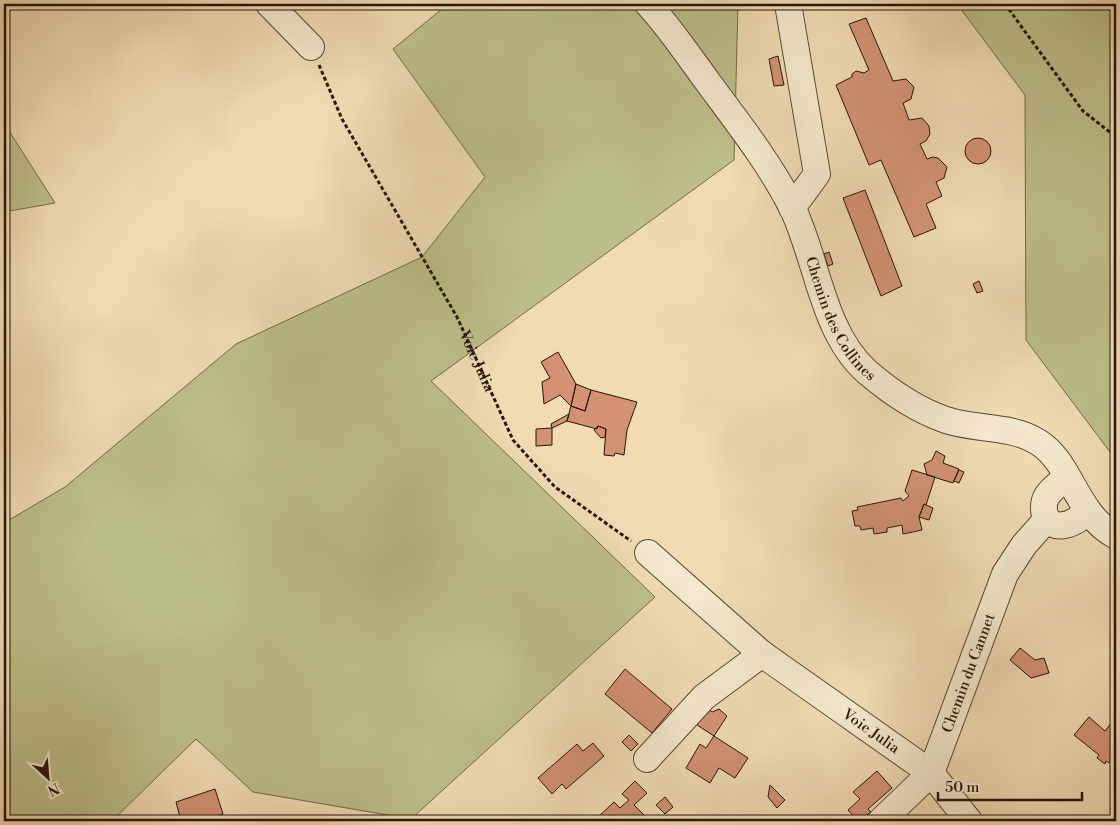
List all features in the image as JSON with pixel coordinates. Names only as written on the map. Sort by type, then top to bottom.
[{"type":"street","points":[[269,4],[311,47]]},
{"type":"street","name":"Chemin des Collines","points":[[648,4],[757,151],[792,208],[836,328],[848,349],[866,370],[914,405],[947,420],[1023,435],[1037,441],[1053,457],[1088,512],[1098,524],[1116,536]]},
{"type":"street","points":[[788,4],[817,174],[792,208]]},
{"type":"street","points":[[1067,477],[1047,496],[1044,509],[1047,519],[1053,525],[1065,525],[1088,512]]},
{"type":"street","name":"Chemin du Cannet","points":[[881,821],[931,773],[1005,574],[1024,544],[1047,519]]},
{"type":"street","name":"Voie Julia","points":[[648,553],[762,654],[931,773],[969,821]]},
{"type":"street","points":[[647,759],[704,697],[762,654]]},
{"type":"path","points":[[1005,4],[1082,111],[1116,137]]},
{"type":"path","name":"Voie Julia","points":[[311,47],[342,119],[457,317],[513,440],[555,487],[648,553]]},
{"type":"green space","points":[[448,4],[738,4],[734,160],[431,381],[655,597],[411,819],[253,792],[196,739],[112,821],[4,821],[4,523],[65,487],[236,344],[422,257],[485,177],[393,49]]},
{"type":"green space","points":[[957,4],[1116,4],[1116,460],[1026,340],[1025,95]]},
{"type":"green space","points":[[4,123],[55,203],[4,212]]},
{"type":"building","points":[[866,18],[893,81],[906,79],[914,87],[911,99],[903,103],[909,120],[922,118],[929,126],[930,134],[926,141],[920,144],[927,159],[938,158],[947,167],[944,178],[936,182],[942,196],[926,204],[936,228],[914,237],[881,160],[869,165],[836,85],[852,77],[852,74],[856,71],[864,73],[869,70],[849,24]]},
{"type":"building","points":[[778,56],[784,85],[774,86],[769,59]]},
{"type":"building","points":[[978,138],[988,141],[991,151],[988,161],[978,164],[968,161],[965,151],[968,141]]},
{"type":"building","points":[[865,190],[902,286],[881,296],[843,198]]},
{"type":"building","points":[[829,252],[833,264],[828,266],[824,254]]},
{"type":"building","points":[[979,281],[983,291],[977,293],[973,284]]},
{"type":"building","points":[[558,352],[576,384],[571,406],[560,395],[544,404],[542,382],[550,378],[541,362]]},
{"type":"building","points":[[576,384],[591,390],[585,411],[571,406]]},
{"type":"building","points":[[591,390],[637,402],[627,430],[624,455],[615,453],[614,456],[604,455],[606,429],[598,426],[597,429],[567,421],[571,406],[585,411]]},
{"type":"building","points":[[569,414],[567,421],[552,428],[551,424]]},
{"type":"building","points":[[598,426],[606,429],[605,437],[601,438],[594,430]]},
{"type":"building","points":[[552,428],[552,445],[536,446],[536,429]]},
{"type":"building","points":[[936,451],[945,456],[943,463],[959,469],[953,483],[927,475],[924,464],[932,460]]},
{"type":"building","points":[[912,470],[935,477],[926,505],[924,504],[919,517],[922,530],[903,534],[902,525],[887,528],[887,532],[874,534],[873,528],[861,530],[860,526],[855,526],[852,511],[858,510],[857,507],[901,498],[903,501],[909,496],[905,491]]},
{"type":"building","points":[[959,470],[964,472],[959,483],[954,481]]},
{"type":"building","points":[[924,504],[933,508],[929,520],[919,517]]},
{"type":"building","points":[[1020,648],[1035,660],[1044,658],[1049,673],[1031,678],[1010,660]]},
{"type":"building","points":[[625,669],[672,709],[652,733],[605,694]]},
{"type":"building","points":[[706,706],[712,712],[719,709],[727,716],[714,736],[694,723]]},
{"type":"building","points":[[1089,717],[1105,731],[1116,717],[1116,754],[1109,763],[1106,761],[1105,764],[1097,758],[1099,755],[1074,735]]},
{"type":"building","points":[[629,735],[638,744],[631,751],[622,742]]},
{"type":"building","points":[[714,736],[748,758],[735,778],[719,768],[710,783],[686,768],[700,744],[706,748]]},
{"type":"building","points":[[593,743],[604,756],[566,789],[562,784],[552,794],[538,778],[577,744],[583,751]]},
{"type":"building","points":[[877,771],[892,788],[868,809],[871,812],[858,821],[848,810],[860,799],[853,792]]},
{"type":"building","points":[[635,781],[647,793],[634,805],[650,821],[631,821],[625,815],[619,821],[600,821],[597,818],[614,802],[620,808],[629,800],[622,794]]},
{"type":"building","points":[[770,785],[785,800],[777,808],[768,797]]},
{"type":"building","points":[[215,789],[223,814],[200,821],[181,821],[176,802]]},
{"type":"building","points":[[665,797],[673,807],[665,814],[656,805]]}]
